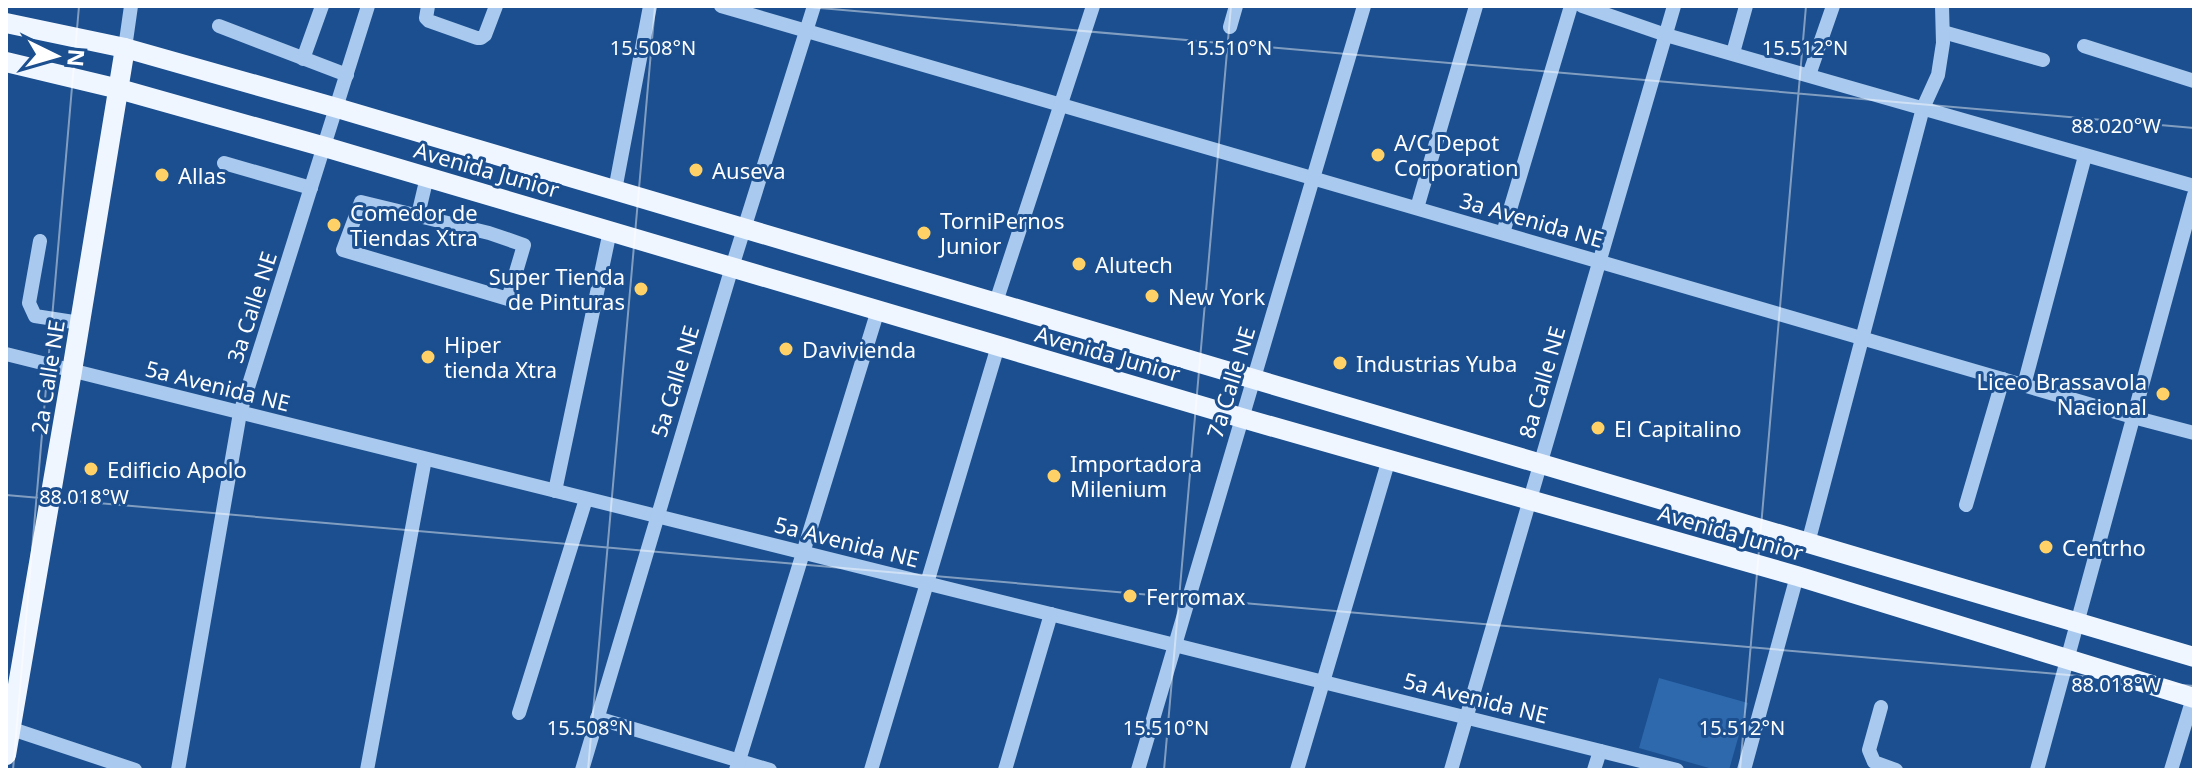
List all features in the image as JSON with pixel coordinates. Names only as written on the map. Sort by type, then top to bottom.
[{"type":"main road","name":"Avenida Junior","points":[[6,23],[125,48],[337,108],[2194,657]]},
{"type":"main road","name":"2a Calle NE","points":[[6,755],[8,728],[72,371],[125,48]]},
{"type":"main road","name":"Avenida Junior","points":[[6,62],[119,89],[325,147],[1242,418],[1797,576],[2194,698]]},
{"type":"street","name":"2a Calle NE","points":[[125,48],[131,6]]},
{"type":"street","points":[[303,59],[322,6]]},
{"type":"street","name":"3a Calle NE","points":[[178,770],[240,413],[368,6]]},
{"type":"street","points":[[428,6],[426,18],[429,21],[481,38],[496,6]]},
{"type":"street","points":[[615,190],[650,6]]},
{"type":"street","name":"3a Avenida NE","points":[[721,6],[2194,433]]},
{"type":"street","name":"5a Calle NE","points":[[582,770],[732,267],[814,6]]},
{"type":"street","points":[[996,302],[1093,6]]},
{"type":"street","points":[[1230,27],[1236,6]]},
{"type":"street","name":"7a Calle NE","points":[[1138,770],[1364,6]]},
{"type":"street","points":[[1417,208],[1476,6]]},
{"type":"street","points":[[1503,233],[1571,6]]},
{"type":"street","points":[[1582,6],[1666,35],[2194,186]]},
{"type":"street","name":"8a Calle NE","points":[[1451,770],[1674,6]]},
{"type":"street","points":[[1733,53],[1746,6]]},
{"type":"street","points":[[1809,75],[1833,6]]},
{"type":"street","points":[[1808,543],[1923,108],[1938,75],[1943,32],[1942,6]]},
{"type":"street","points":[[219,26],[347,75]]},
{"type":"street","points":[[1943,32],[2043,60]]},
{"type":"street","points":[[2084,46],[2194,81]]},
{"type":"street","points":[[2024,385],[2085,156]]},
{"type":"street","points":[[224,163],[311,188]]},
{"type":"street","points":[[418,215],[427,177]]},
{"type":"street","points":[[2037,770],[2194,195]]},
{"type":"street","points":[[361,202],[418,215],[524,245],[508,299],[343,250],[361,202]]},
{"type":"street","points":[[555,491],[610,231]]},
{"type":"street","points":[[40,241],[29,303],[31,310],[35,316],[80,323]]},
{"type":"street","points":[[737,765],[878,310]]},
{"type":"street","points":[[871,770],[998,346]]},
{"type":"street","name":"5a Avenida NE","points":[[6,354],[1677,770]]},
{"type":"street","points":[[1966,505],[2003,379]]},
{"type":"street","points":[[367,770],[425,459]]},
{"type":"street","points":[[1297,770],[1389,459]]},
{"type":"street","points":[[519,713],[586,499]]},
{"type":"street","points":[[1744,770],[1797,576]]},
{"type":"street","points":[[1005,770],[1051,614]]},
{"type":"street","points":[[2171,770],[2194,698]]},
{"type":"street","points":[[1881,707],[1869,750],[1874,762],[1896,770]]},
{"type":"street","points":[[597,718],[737,765],[770,770]]},
{"type":"street","points":[[8,728],[135,770]]},
{"type":"street","points":[[1594,770],[1600,751]]},
{"type":"shaded area","points":[[1659,678],[1748,703],[1729,770],[1716,770],[1639,748]]},
{"type":"place","name":"A/C Depot Corporation","points":[[1378,155]]},
{"type":"place","name":"Auseva","points":[[696,170]]},
{"type":"place","name":"Allas","points":[[162,175]]},
{"type":"place","name":"Comedor de Tiendas Xtra","points":[[334,225]]},
{"type":"place","name":"TorniPernos Junior","points":[[924,233]]},
{"type":"place","name":"Alutech","points":[[1079,264]]},
{"type":"place","name":"Super Tienda de Pinturas","points":[[641,289]]},
{"type":"place","name":"New York","points":[[1152,296]]},
{"type":"place","name":"Davivienda","points":[[786,349]]},
{"type":"place","name":"Hiper tienda Xtra","points":[[428,357]]},
{"type":"place","name":"Industrias Yuba","points":[[1340,363]]},
{"type":"place","name":"Liceo Brassavola Nacional","points":[[2163,394]]},
{"type":"place","name":"El Capitalino","points":[[1598,428]]},
{"type":"place","name":"Edificio Apolo","points":[[91,469]]},
{"type":"place","name":"Importadora Milenium","points":[[1054,476]]},
{"type":"place","name":"Centrho","points":[[2046,547]]},
{"type":"place","name":"Ferromax","points":[[1130,596]]}]
